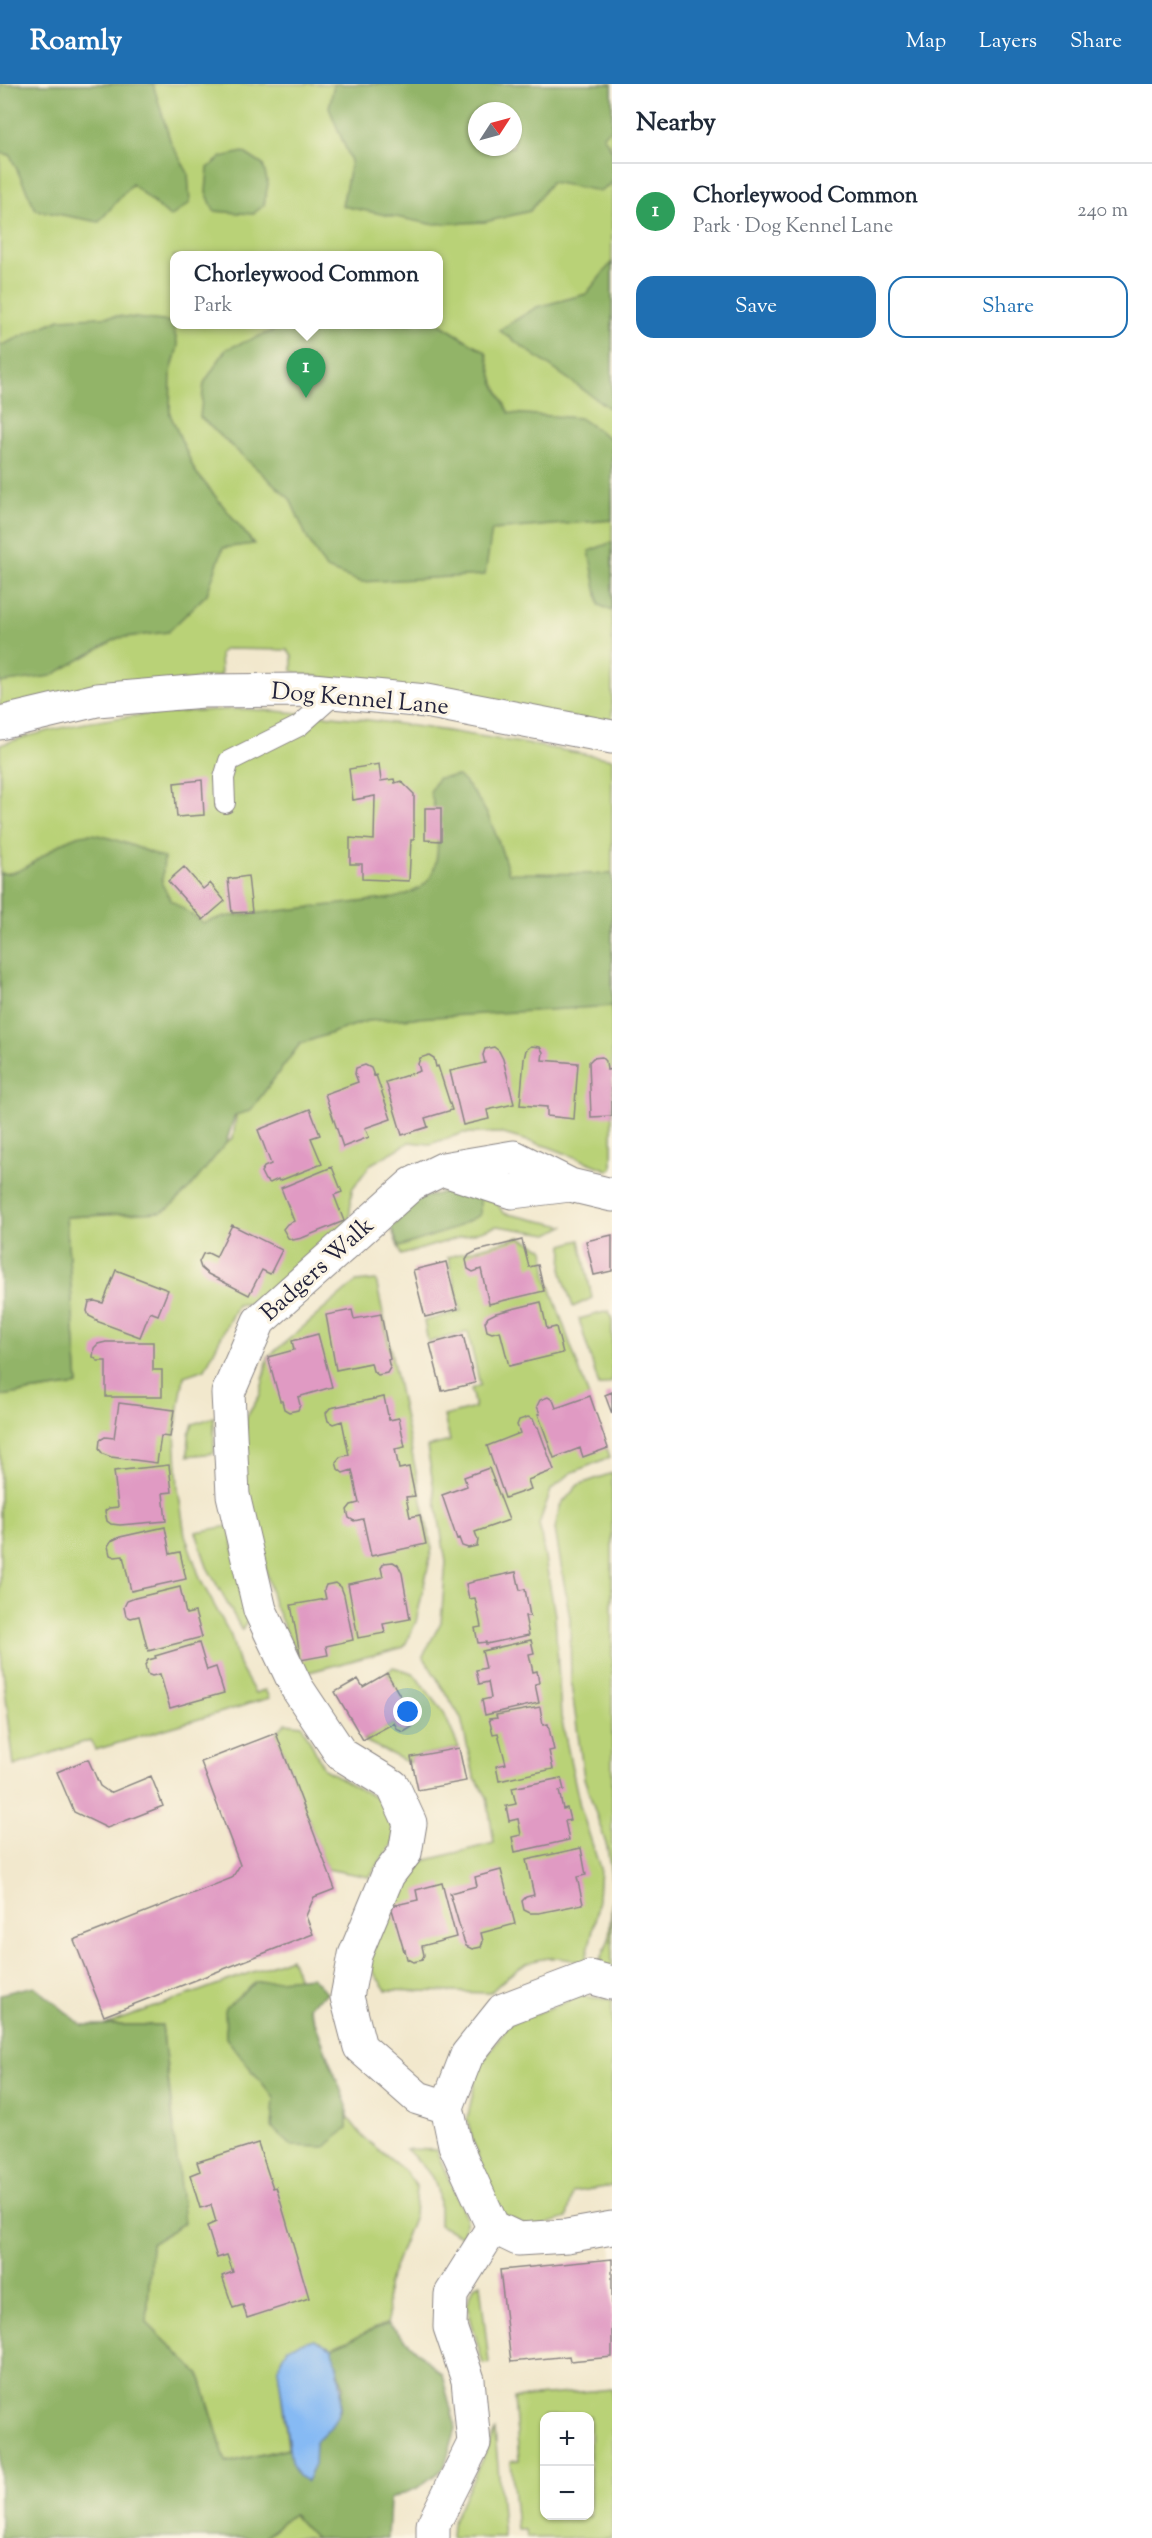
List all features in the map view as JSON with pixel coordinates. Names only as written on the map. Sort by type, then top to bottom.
[{"type":"street","name":"Dog Kennel Lane","points":[[0,723],[109,699],[203,692],[312,690],[426,701],[612,737]]},
{"type":"street","name":"Badgers Walk","points":[[447,2107],[418,2098],[360,2046],[347,1997],[355,1955],[387,1875],[405,1852],[410,1823],[393,1786],[341,1754],[297,1688],[260,1610],[233,1495],[228,1393],[259,1321],[411,1184],[443,1169],[512,1192],[570,1185],[612,1195]]},
{"type":"street","points":[[612,1983],[590,1977],[503,2010],[467,2055],[447,2107],[455,2145],[493,2227],[518,2239],[567,2236],[612,2228]]},
{"type":"street","points":[[433,2538],[433,2525],[474,2443],[468,2380],[450,2327],[451,2294],[493,2227]]},
{"type":"lane","points":[[225,803],[224,778],[229,761],[299,726],[336,693]]},
{"type":"green space","points":[[0,84],[612,84],[612,724],[301,674],[292,671],[292,656],[287,650],[225,649],[220,653],[221,675],[0,711]]},
{"type":"green space","points":[[0,84],[153,84],[171,143],[188,173],[190,203],[170,217],[132,184],[99,222],[36,210],[10,155],[0,153]]},
{"type":"green space","points":[[334,84],[612,84],[612,128],[603,135],[612,151],[612,183],[600,191],[551,182],[530,211],[485,222],[430,224],[342,206],[351,161],[329,108]]},
{"type":"green space","points":[[243,152],[263,165],[268,184],[264,205],[253,214],[214,211],[206,192],[208,168],[222,157]]},
{"type":"green space","points":[[612,262],[612,410],[499,330],[537,307],[586,294]]},
{"type":"green space","points":[[117,316],[170,322],[170,329],[174,329],[178,346],[171,372],[170,414],[195,471],[254,544],[223,548],[207,594],[168,632],[118,638],[51,676],[0,683],[0,346],[60,319]]},
{"type":"green space","points":[[443,326],[486,352],[494,383],[509,413],[580,418],[612,440],[612,520],[492,530],[485,575],[361,582],[326,569],[308,540],[290,499],[200,417],[204,383],[226,349],[278,329],[443,329]]},
{"type":"green space","points":[[612,542],[612,611],[599,605],[589,551]]},
{"type":"green space","points":[[242,709],[382,722],[612,759],[612,942],[413,953],[0,1213],[0,745],[90,722],[150,714]]},
{"type":"green space","points":[[458,776],[469,787],[484,809],[509,873],[612,874],[612,1006],[367,1021],[300,1044],[250,1111],[235,1115],[226,1143],[190,1188],[169,1208],[161,1212],[66,1217],[78,1385],[0,1396],[0,873],[11,873],[21,869],[64,842],[76,836],[88,834],[115,840],[164,858],[162,884],[171,900],[203,923],[223,917],[395,898],[420,888],[431,876],[437,857],[438,834],[430,792],[438,778]]},
{"type":"green space","points":[[612,949],[612,1169],[608,1170],[549,1147],[500,1133],[463,1133],[430,1144],[410,1142],[371,1164],[352,1189],[349,1223],[259,1302],[237,1305],[205,1369],[184,1376],[175,1432],[178,1488],[185,1535],[201,1581],[231,1636],[239,1665],[255,1693],[265,1690],[269,1698],[95,1750],[90,1740],[14,1766],[0,1645],[0,1396],[78,1385],[66,1217],[106,1215],[233,1138],[243,1066],[237,1002]]},
{"type":"green space","points":[[448,1191],[496,1201],[503,1213],[564,1226],[549,1234],[497,1226],[401,1255],[391,1227]]},
{"type":"green space","points":[[448,1191],[480,1198],[480,1215],[450,1230],[399,1247],[391,1227],[418,1199]]},
{"type":"green space","points":[[520,1237],[544,1249],[547,1278],[610,1457],[571,1473],[551,1490],[539,1524],[555,1615],[561,1717],[580,1806],[600,1868],[597,1912],[585,1964],[556,1958],[532,1962],[511,1974],[490,1993],[386,1990],[368,1965],[387,1910],[412,1864],[494,1843],[487,1797],[474,1776],[461,1718],[423,1656],[441,1622],[446,1562],[427,1447],[450,1441],[444,1416],[475,1408],[471,1389],[480,1385],[468,1332],[428,1342],[424,1321],[461,1311],[448,1257]]},
{"type":"green space","points":[[580,1240],[592,1298],[573,1307],[562,1273],[563,1245]]},
{"type":"green space","points":[[376,1280],[432,1549],[416,1622],[404,1647],[305,1673],[274,1604],[243,1476],[246,1418],[260,1395],[268,1357],[356,1282]]},
{"type":"green space","points":[[609,1311],[612,1321],[612,1382],[599,1386],[579,1319]]},
{"type":"green space","points":[[214,1417],[214,1453],[188,1456],[189,1434],[193,1424]]},
{"type":"green space","points":[[612,1473],[612,1881],[607,1847],[584,1778],[571,1684],[570,1618],[555,1529],[560,1506],[578,1485]]},
{"type":"green space","points":[[229,1526],[249,1619],[242,1630],[207,1567],[196,1532]]},
{"type":"green space","points":[[393,1667],[413,1673],[443,1711],[459,1748],[412,1757],[409,1763],[363,1740],[394,1723],[398,1730],[404,1732],[412,1727],[410,1713],[387,1673]]},
{"type":"green space","points":[[286,1723],[302,1725],[324,1769],[387,1804],[395,1824],[394,1842],[369,1877],[327,1869],[276,1733]]},
{"type":"green space","points":[[612,1898],[612,1967],[597,1969],[609,1939]]},
{"type":"green space","points":[[291,1958],[332,2068],[332,2084],[346,2115],[364,2138],[405,2171],[416,2186],[414,2215],[387,2286],[388,2323],[332,2348],[314,2339],[288,2347],[278,2369],[288,2448],[226,2463],[200,2375],[147,2323],[151,2244],[174,2127],[162,2025],[105,2025]]},
{"type":"green space","points":[[312,1977],[327,1993],[308,2006],[347,2106],[347,2129],[324,2147],[292,2146],[272,2128],[274,2098],[226,2038],[225,2008],[256,1982]]},
{"type":"green space","points":[[34,1986],[82,2025],[162,2025],[184,2223],[151,2244],[147,2323],[200,2375],[226,2463],[314,2442],[340,2411],[343,2386],[332,2348],[388,2323],[442,2375],[456,2428],[444,2468],[417,2488],[390,2499],[388,2538],[315,2538],[293,2514],[263,2538],[0,2538],[0,1994]]},
{"type":"green space","points":[[581,1996],[612,2000],[612,2186],[573,2192],[567,2218],[533,2228],[498,2212],[484,2178],[467,2120],[478,2069],[509,2024]]},
{"type":"green space","points":[[406,2149],[436,2150],[466,2218],[463,2237],[439,2225],[439,2199],[434,2182],[424,2167]]},
{"type":"green space","points":[[480,2283],[489,2363],[483,2364],[467,2305],[474,2286]]},
{"type":"green space","points":[[612,2389],[612,2538],[527,2538],[526,2530],[517,2530],[511,2461],[519,2460],[514,2398]]},
{"type":"green space","points":[[495,2431],[504,2538],[451,2538],[452,2524]]},
{"type":"green space","points":[[293,2514],[315,2538],[263,2538]]},
{"type":"water","points":[[314,2339],[332,2348],[339,2375],[341,2400],[334,2421],[327,2432],[315,2442],[314,2466],[307,2481],[298,2476],[291,2462],[278,2369],[288,2347]]},
{"type":"building","points":[[379,764],[381,781],[394,779],[395,783],[401,781],[414,794],[414,840],[411,840],[409,881],[362,879],[362,864],[350,864],[350,838],[374,840],[375,796],[353,800],[349,769]]},
{"type":"building","points":[[202,780],[204,815],[177,817],[174,783]]},
{"type":"building","points":[[425,808],[441,808],[441,841],[425,840]]},
{"type":"building","points":[[184,867],[203,889],[210,883],[225,901],[203,920],[168,881]]},
{"type":"building","points":[[248,876],[252,912],[232,913],[228,879]]},
{"type":"building","points":[[531,1046],[540,1047],[543,1052],[542,1060],[578,1063],[574,1119],[547,1116],[547,1107],[520,1105],[524,1059],[526,1050]]},
{"type":"building","points":[[494,1047],[503,1059],[514,1104],[487,1110],[489,1119],[463,1125],[450,1071],[485,1063],[483,1055],[485,1049]]},
{"type":"building","points":[[429,1055],[434,1058],[436,1067],[438,1066],[452,1110],[425,1118],[428,1127],[402,1135],[386,1082],[420,1071],[418,1064],[420,1058]]},
{"type":"building","points":[[602,1057],[606,1061],[607,1070],[612,1069],[612,1116],[591,1117],[589,1062],[593,1058]]},
{"type":"building","points":[[365,1065],[371,1068],[374,1076],[376,1075],[391,1119],[365,1128],[369,1137],[343,1147],[325,1094],[358,1082],[355,1074],[356,1068]]},
{"type":"building","points":[[310,1109],[320,1135],[311,1138],[322,1164],[270,1183],[265,1180],[261,1172],[264,1167],[271,1164],[258,1130]]},
{"type":"building","points":[[332,1167],[342,1192],[334,1195],[344,1221],[302,1238],[293,1240],[288,1238],[283,1229],[294,1221],[281,1188]]},
{"type":"building","points":[[232,1225],[282,1250],[270,1274],[262,1270],[249,1295],[208,1274],[201,1268],[199,1262],[203,1254],[208,1253],[216,1257]]},
{"type":"building","points":[[612,1235],[612,1271],[594,1275],[586,1241]]},
{"type":"building","points":[[522,1240],[529,1267],[538,1265],[544,1291],[489,1304],[481,1269],[473,1272],[468,1269],[466,1260],[469,1255],[477,1251]]},
{"type":"building","points":[[446,1262],[458,1309],[425,1317],[413,1270]]},
{"type":"building","points":[[116,1270],[168,1290],[158,1315],[150,1312],[140,1337],[96,1321],[89,1316],[87,1311],[89,1302],[103,1303]]},
{"type":"building","points":[[541,1302],[547,1329],[556,1327],[563,1353],[509,1366],[500,1331],[492,1333],[487,1331],[485,1322],[488,1317],[496,1313]]},
{"type":"building","points":[[352,1310],[354,1319],[381,1314],[390,1359],[388,1360],[390,1368],[387,1373],[378,1375],[373,1371],[371,1363],[336,1370],[326,1315]]},
{"type":"building","points":[[318,1334],[332,1387],[298,1397],[300,1405],[298,1410],[289,1412],[284,1409],[280,1401],[268,1357],[294,1350],[292,1341]]},
{"type":"building","points":[[463,1335],[475,1383],[442,1391],[430,1344]]},
{"type":"building","points":[[106,1342],[153,1342],[153,1370],[162,1370],[162,1397],[106,1397],[106,1361],[98,1361],[93,1357],[94,1348]]},
{"type":"building","points":[[612,1392],[612,1414],[605,1395]]},
{"type":"building","points":[[590,1396],[608,1448],[583,1457],[580,1448],[554,1458],[538,1414],[540,1414],[537,1406],[540,1400],[548,1397],[553,1400],[556,1408]]},
{"type":"building","points":[[384,1397],[389,1420],[399,1418],[405,1447],[395,1449],[399,1469],[409,1467],[415,1496],[406,1497],[410,1517],[420,1515],[426,1544],[371,1556],[363,1519],[354,1521],[349,1518],[347,1510],[351,1505],[359,1503],[352,1470],[343,1473],[338,1469],[336,1462],[340,1457],[349,1455],[342,1421],[333,1424],[328,1421],[326,1413],[330,1408]]},
{"type":"building","points":[[119,1403],[174,1410],[170,1437],[161,1436],[157,1463],[111,1457],[103,1454],[99,1449],[100,1440],[105,1437],[114,1438]]},
{"type":"building","points":[[528,1417],[533,1419],[538,1427],[554,1470],[528,1480],[531,1489],[505,1498],[487,1446],[520,1433],[517,1425],[519,1420]]},
{"type":"building","points":[[169,1465],[172,1492],[163,1493],[166,1521],[120,1525],[107,1521],[105,1511],[118,1507],[114,1471]]},
{"type":"building","points":[[489,1468],[509,1520],[475,1532],[478,1540],[477,1546],[468,1548],[462,1546],[459,1538],[457,1539],[442,1495],[467,1486],[464,1477]]},
{"type":"building","points":[[165,1527],[170,1554],[180,1552],[186,1579],[131,1591],[123,1556],[110,1555],[108,1546],[111,1541],[120,1537]]},
{"type":"building","points":[[393,1562],[398,1565],[402,1573],[410,1619],[383,1624],[385,1633],[358,1638],[348,1584],[383,1577],[381,1568],[384,1563]]},
{"type":"building","points":[[516,1572],[520,1590],[525,1589],[530,1616],[525,1616],[529,1635],[486,1644],[486,1642],[478,1643],[475,1628],[481,1627],[475,1598],[469,1599],[466,1584]]},
{"type":"building","points":[[336,1583],[341,1587],[344,1595],[353,1640],[326,1646],[328,1655],[301,1660],[291,1605],[326,1599],[324,1590],[326,1585]]},
{"type":"building","points":[[180,1587],[186,1614],[195,1612],[202,1637],[148,1651],[139,1616],[131,1618],[126,1616],[124,1607],[127,1601]]},
{"type":"building","points":[[531,1640],[534,1653],[529,1654],[533,1672],[537,1671],[539,1683],[535,1684],[539,1703],[485,1715],[482,1700],[491,1698],[488,1682],[479,1684],[476,1670],[486,1668],[482,1651]]},
{"type":"building","points":[[199,1643],[207,1670],[216,1667],[224,1693],[170,1708],[160,1674],[152,1676],[147,1674],[145,1665],[148,1660],[156,1658],[155,1656]]},
{"type":"building","points":[[387,1673],[414,1721],[412,1727],[404,1732],[398,1730],[394,1723],[363,1740],[335,1692],[358,1679],[363,1687]]},
{"type":"building","points":[[540,1707],[543,1725],[548,1724],[554,1750],[549,1751],[553,1769],[499,1781],[496,1766],[506,1764],[498,1733],[493,1734],[489,1719],[497,1718],[496,1715]]},
{"type":"building","points":[[276,1733],[335,1889],[314,1897],[306,1916],[313,1934],[104,2016],[74,1940],[232,1878],[240,1865],[201,1762]]},
{"type":"building","points":[[459,1748],[466,1781],[418,1790],[411,1757]]},
{"type":"building","points":[[88,1759],[100,1786],[110,1793],[151,1776],[163,1806],[107,1828],[74,1812],[57,1772]]},
{"type":"building","points":[[561,1778],[564,1790],[559,1791],[563,1809],[567,1808],[570,1820],[565,1821],[569,1840],[515,1852],[512,1837],[521,1835],[518,1819],[509,1821],[506,1806],[516,1804],[512,1788]]},
{"type":"building","points":[[581,1848],[586,1875],[577,1877],[583,1904],[539,1913],[524,1910],[522,1901],[534,1895],[526,1860]]},
{"type":"building","points":[[501,1870],[515,1924],[481,1933],[483,1941],[481,1947],[472,1949],[466,1946],[450,1893],[477,1886],[475,1877]]},
{"type":"building","points":[[442,1883],[456,1937],[422,1946],[424,1955],[422,1960],[413,1962],[407,1959],[391,1906],[418,1900],[416,1890]]},
{"type":"building","points":[[258,2143],[273,2188],[276,2187],[278,2193],[309,2298],[247,2318],[243,2305],[233,2308],[222,2276],[233,2272],[227,2255],[217,2258],[207,2226],[216,2222],[211,2205],[200,2208],[190,2175],[200,2171],[197,2162]]},
{"type":"building","points":[[612,2259],[612,2357],[570,2361],[569,2356],[511,2362],[500,2270]]},
{"type":"place","name":"Chorleywood Common","points":[[306,398]]}]
